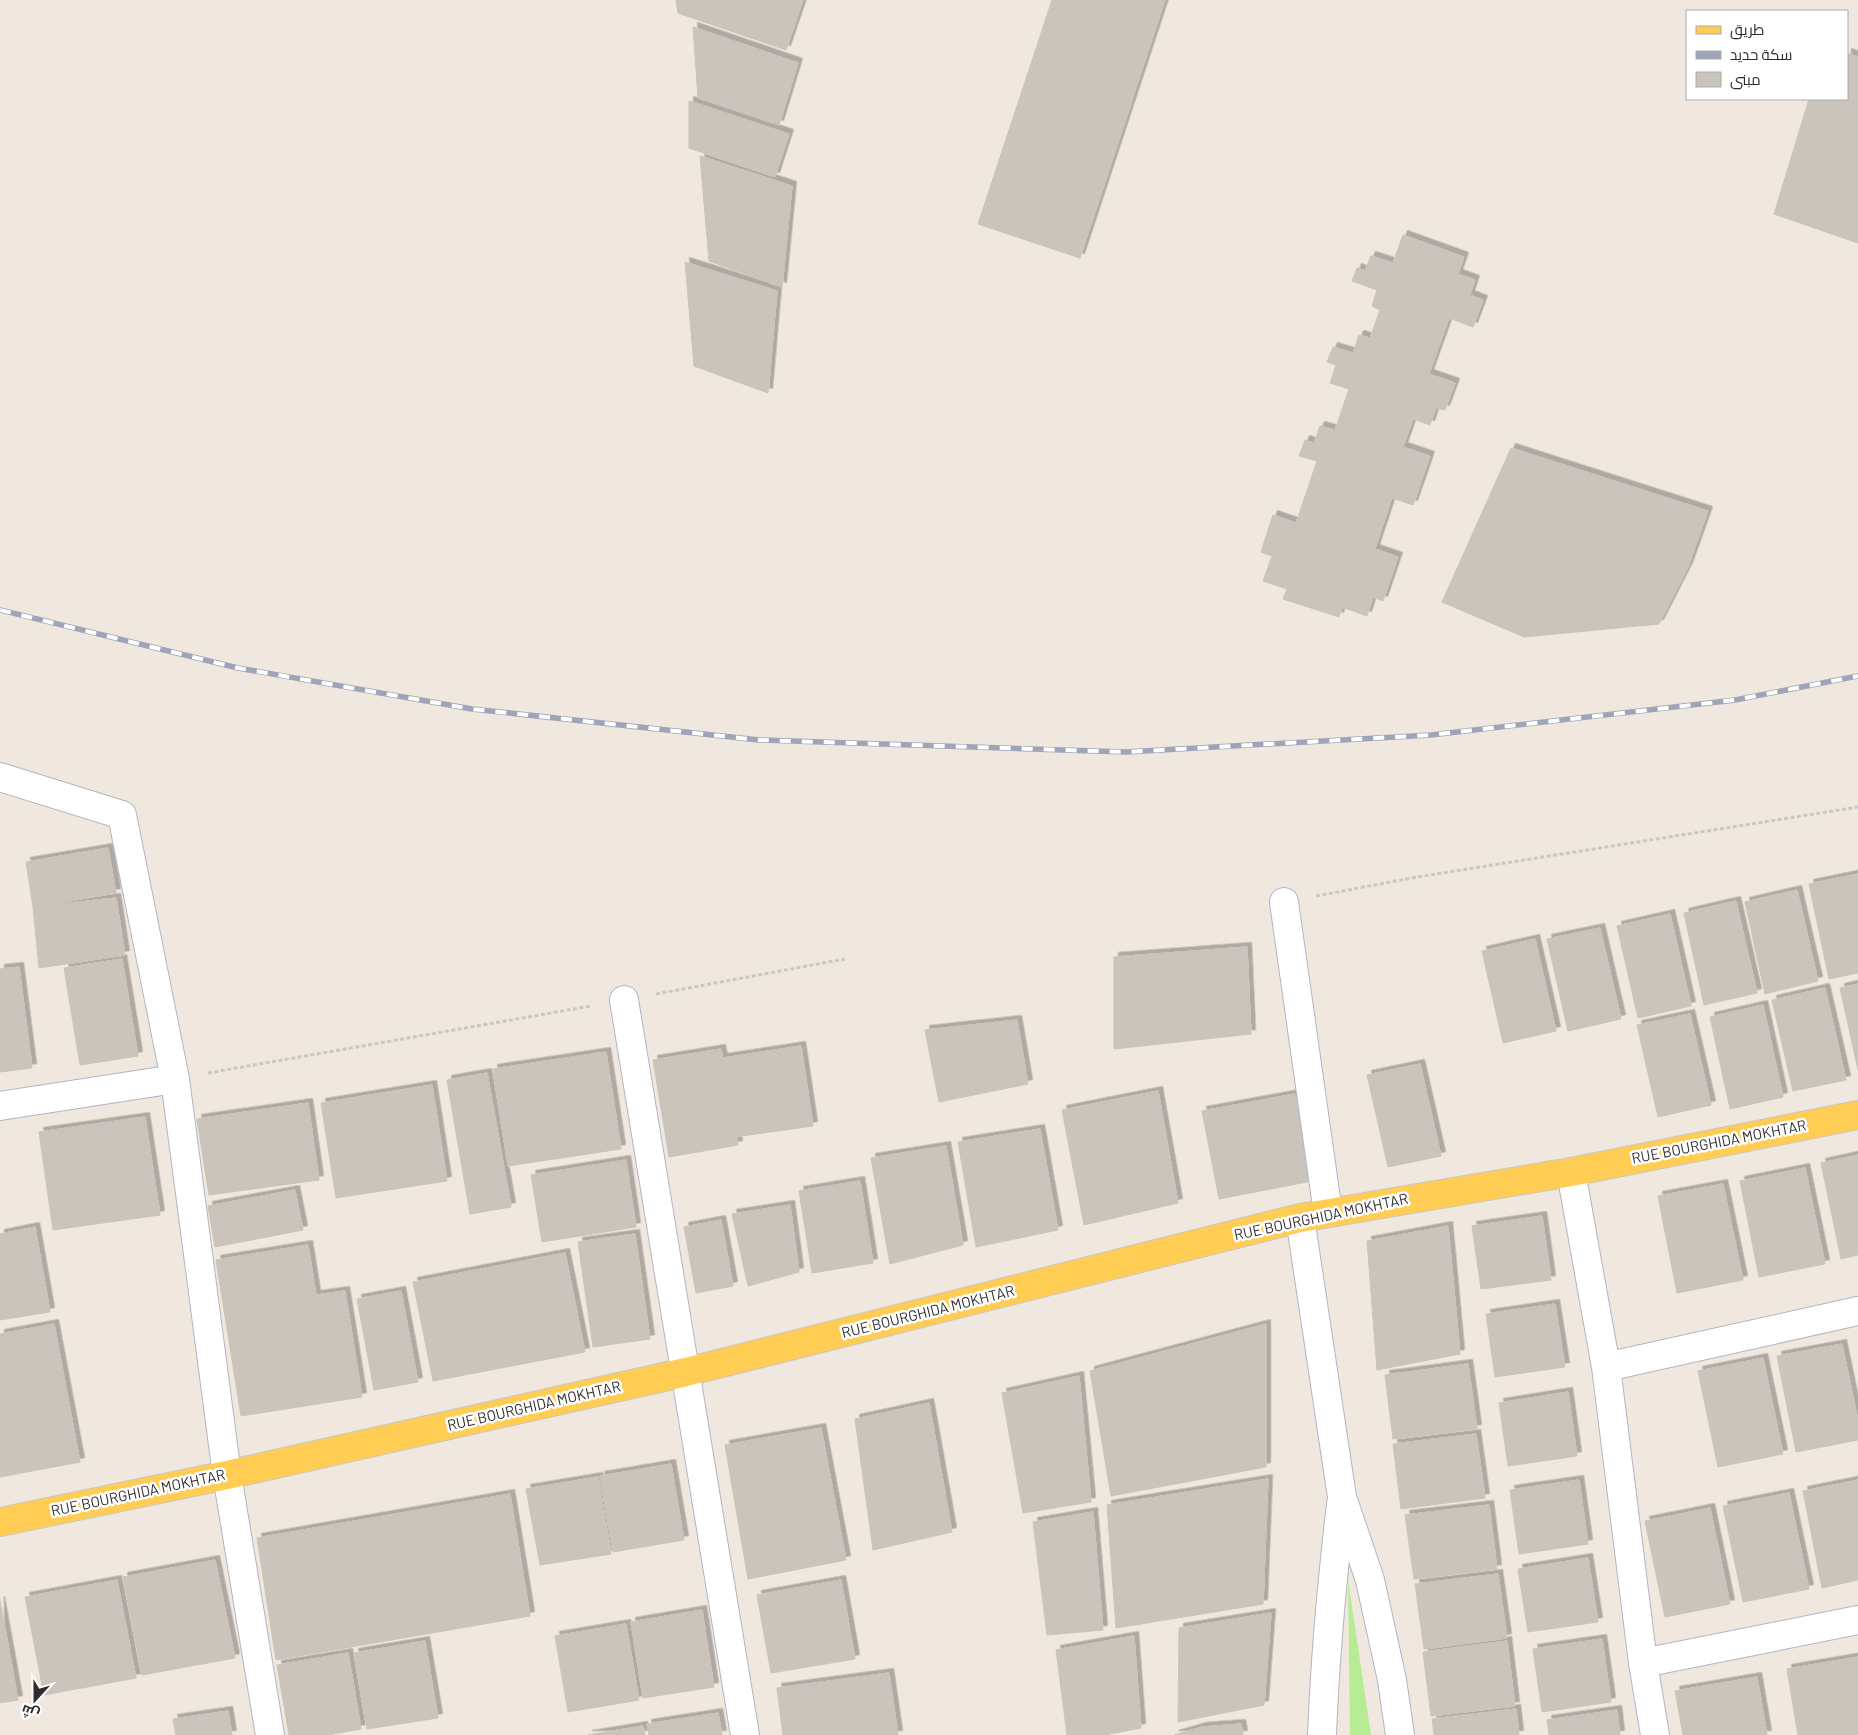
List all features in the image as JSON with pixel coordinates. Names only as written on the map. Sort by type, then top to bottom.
[{"type":"main road","name":"RUE BOURGHIDA MOKHTAR","points":[[0,1522],[227,1475],[686,1372],[1300,1218],[1571,1172],[1858,1115]]},
{"type":"street","points":[[0,777],[122,815],[176,1079],[227,1475],[270,1735]]},
{"type":"street","points":[[1284,902],[1328,1213]]},
{"type":"street","points":[[624,1000],[745,1735]]},
{"type":"street","points":[[0,1106],[176,1079]]},
{"type":"street","points":[[1571,1172],[1606,1367],[1643,1663],[1655,1735]]},
{"type":"street","points":[[1300,1218],[1342,1497],[1370,1580],[1392,1680],[1400,1735]]},
{"type":"street","points":[[1606,1367],[1858,1312]]},
{"type":"street","points":[[1322,1735],[1331,1583],[1342,1497]]},
{"type":"street","points":[[1643,1663],[1858,1620]]},
{"type":"path","points":[[1284,902],[1417,877],[1858,807]]},
{"type":"path","points":[[176,1079],[845,959]]},
{"type":"green space","points":[[1348,1579],[1371,1735],[1350,1735]]},
{"type":"building","points":[[676,0],[803,0],[786,50],[678,13]]},
{"type":"building","points":[[1052,0],[1165,0],[1080,258],[978,224]]},
{"type":"building","points":[[693,27],[798,63],[779,125],[698,98]]},
{"type":"building","points":[[1848,53],[1858,57],[1858,243],[1774,214],[1809,100],[1848,100]]},
{"type":"building","points":[[689,101],[789,134],[775,177],[689,148]]},
{"type":"building","points":[[700,156],[792,186],[782,287],[709,261]]},
{"type":"building","points":[[1403,235],[1464,257],[1458,274],[1475,280],[1470,295],[1483,300],[1473,327],[1449,318],[1429,374],[1455,383],[1445,410],[1436,408],[1430,425],[1413,419],[1403,447],[1430,456],[1413,505],[1392,498],[1375,549],[1398,557],[1383,601],[1373,597],[1367,616],[1342,607],[1339,617],[1283,599],[1287,589],[1263,581],[1272,556],[1261,552],[1273,515],[1296,523],[1317,461],[1299,456],[1305,440],[1314,443],[1320,426],[1335,430],[1349,389],[1330,383],[1336,365],[1327,362],[1333,347],[1353,353],[1359,335],[1370,338],[1380,310],[1372,306],[1377,290],[1352,281],[1357,268],[1365,271],[1371,256],[1393,263]]},
{"type":"building","points":[[685,262],[777,291],[768,393],[694,366]]},
{"type":"building","points":[[1511,448],[1708,511],[1688,567],[1659,624],[1524,637],[1442,602]]},
{"type":"building","points":[[108,848],[116,893],[33,907],[26,862]]},
{"type":"building","points":[[1858,874],[1858,973],[1829,979],[1809,884]]},
{"type":"building","points":[[1797,890],[1818,981],[1765,994],[1745,902]]},
{"type":"building","points":[[116,898],[125,955],[39,968],[33,907]]},
{"type":"building","points":[[1736,901],[1757,993],[1704,1005],[1684,913]]},
{"type":"building","points":[[1670,914],[1691,1006],[1638,1018],[1617,926]]},
{"type":"building","points":[[1600,928],[1621,1019],[1568,1031],[1547,939]]},
{"type":"building","points":[[1535,939],[1556,1031],[1503,1043],[1482,951]]},
{"type":"building","points":[[1247,947],[1251,1034],[1114,1049],[1114,957]]},
{"type":"building","points":[[122,959],[138,1056],[80,1065],[64,968]]},
{"type":"building","points":[[19,967],[32,1068],[0,1072],[0,969]]},
{"type":"building","points":[[1858,984],[1858,1070],[1840,988]]},
{"type":"building","points":[[1825,988],[1846,1080],[1793,1091],[1772,1000]]},
{"type":"building","points":[[1763,1005],[1783,1097],[1730,1109],[1710,1017]]},
{"type":"building","points":[[1690,1014],[1711,1105],[1658,1117],[1637,1025]]},
{"type":"building","points":[[1017,1020],[1028,1084],[939,1102],[925,1030]]},
{"type":"building","points":[[801,1046],[813,1126],[735,1137],[723,1058]]},
{"type":"building","points":[[721,1049],[738,1145],[669,1157],[653,1060]]},
{"type":"building","points":[[606,1052],[621,1149],[508,1166],[493,1069]]},
{"type":"building","points":[[1420,1064],[1441,1156],[1388,1167],[1367,1075]]},
{"type":"building","points":[[487,1073],[511,1207],[470,1214],[447,1080]]},
{"type":"building","points":[[432,1085],[447,1181],[336,1198],[321,1103]]},
{"type":"building","points":[[1158,1091],[1178,1203],[1084,1225],[1062,1110]]},
{"type":"building","points":[[1295,1094],[1312,1181],[1219,1199],[1202,1111]]},
{"type":"building","points":[[308,1103],[319,1180],[209,1195],[197,1119]]},
{"type":"building","points":[[145,1117],[160,1215],[53,1230],[39,1132]]},
{"type":"building","points":[[1040,1129],[1058,1230],[976,1247],[958,1142]]},
{"type":"building","points":[[946,1146],[963,1245],[890,1264],[871,1158]]},
{"type":"building","points":[[1858,1155],[1858,1255],[1841,1259],[1821,1163]]},
{"type":"building","points":[[626,1160],[636,1227],[542,1242],[531,1175]]},
{"type":"building","points":[[1805,1168],[1825,1264],[1759,1277],[1740,1181]]},
{"type":"building","points":[[860,1181],[873,1263],[812,1273],[799,1191]]},
{"type":"building","points":[[1723,1184],[1743,1280],[1677,1293],[1658,1196]]},
{"type":"building","points":[[295,1190],[303,1230],[215,1247],[208,1206]]},
{"type":"building","points":[[790,1205],[799,1272],[748,1286],[732,1214]]},
{"type":"building","points":[[1542,1216],[1551,1280],[1481,1289],[1472,1226]]},
{"type":"building","points":[[721,1220],[733,1286],[696,1293],[684,1227]]},
{"type":"building","points":[[1448,1226],[1460,1354],[1377,1370],[1367,1241]]},
{"type":"building","points":[[35,1227],[50,1312],[0,1320],[0,1234]]},
{"type":"building","points":[[635,1234],[650,1339],[593,1347],[578,1242]]},
{"type":"building","points":[[308,1245],[316,1295],[345,1291],[362,1397],[241,1416],[216,1260]]},
{"type":"building","points":[[565,1253],[585,1352],[433,1381],[413,1282]]},
{"type":"building","points":[[401,1291],[418,1382],[374,1390],[357,1299]]},
{"type":"building","points":[[1555,1304],[1565,1367],[1495,1377],[1486,1314]]},
{"type":"building","points":[[54,1324],[80,1462],[0,1477],[0,1334]]},
{"type":"building","points":[[1266,1324],[1266,1467],[1111,1496],[1090,1371]]},
{"type":"building","points":[[1842,1344],[1858,1421],[1858,1440],[1796,1452],[1777,1356]]},
{"type":"building","points":[[1763,1358],[1783,1454],[1718,1467],[1698,1371]]},
{"type":"building","points":[[1468,1364],[1477,1429],[1393,1439],[1385,1375]]},
{"type":"building","points":[[1079,1376],[1091,1502],[1023,1513],[1002,1393]]},
{"type":"building","points":[[1568,1392],[1577,1456],[1508,1466],[1499,1403]]},
{"type":"building","points":[[929,1403],[952,1532],[873,1550],[855,1419]]},
{"type":"building","points":[[821,1428],[846,1560],[748,1579],[725,1445]]},
{"type":"building","points":[[1476,1434],[1485,1498],[1401,1509],[1393,1444]]},
{"type":"building","points":[[671,1464],[684,1540],[613,1552],[600,1476]]},
{"type":"building","points":[[598,1477],[611,1554],[540,1565],[526,1489]]},
{"type":"building","points":[[1268,1479],[1263,1604],[1116,1628],[1107,1505]]},
{"type":"building","points":[[1579,1480],[1588,1544],[1519,1554],[1510,1490]]},
{"type":"building","points":[[1858,1480],[1858,1580],[1822,1588],[1803,1491]]},
{"type":"building","points":[[1789,1493],[1809,1589],[1743,1602],[1723,1506]]},
{"type":"building","points":[[510,1494],[530,1616],[276,1660],[257,1538]]},
{"type":"building","points":[[1489,1505],[1497,1569],[1414,1579],[1405,1515]]},
{"type":"building","points":[[1710,1508],[1730,1604],[1665,1617],[1645,1521]]},
{"type":"building","points":[[1093,1512],[1103,1630],[1047,1635],[1033,1522]]},
{"type":"building","points":[[1588,1558],[1598,1622],[1528,1632],[1518,1569]]},
{"type":"building","points":[[215,1560],[235,1658],[142,1675],[123,1577]]},
{"type":"building","points":[[1498,1574],[1507,1638],[1424,1649],[1415,1584]]},
{"type":"building","points":[[117,1580],[136,1678],[44,1695],[25,1597]]},
{"type":"building","points":[[841,1580],[855,1659],[771,1673],[757,1595]]},
{"type":"building","points":[[0,1601],[18,1700],[0,1703]]},
{"type":"building","points":[[702,1610],[714,1687],[643,1698],[631,1622]]},
{"type":"building","points":[[1271,1613],[1264,1705],[1178,1722],[1179,1628]]},
{"type":"building","points":[[626,1624],[639,1700],[568,1712],[555,1636]]},
{"type":"building","points":[[1134,1636],[1141,1728],[1105,1735],[1067,1735],[1056,1650]]},
{"type":"building","points":[[1602,1639],[1611,1702],[1542,1712],[1533,1649]]},
{"type":"building","points":[[425,1641],[438,1718],[367,1729],[354,1653]]},
{"type":"building","points":[[1507,1641],[1515,1706],[1431,1716],[1423,1652]]},
{"type":"building","points":[[348,1653],[361,1729],[327,1735],[289,1735],[277,1665]]},
{"type":"building","points":[[1858,1657],[1858,1735],[1798,1735],[1787,1669]]},
{"type":"building","points":[[889,1673],[898,1735],[783,1735],[777,1688]]},
{"type":"building","points":[[1757,1677],[1767,1735],[1683,1735],[1675,1691]]},
{"type":"building","points":[[1516,1709],[1519,1735],[1434,1735],[1432,1719]]},
{"type":"building","points":[[1617,1710],[1620,1735],[1549,1735],[1547,1720]]},
{"type":"building","points":[[228,1711],[232,1735],[176,1735],[173,1719]]},
{"type":"building","points":[[718,1713],[722,1735],[649,1735],[647,1724]]},
{"type":"building","points":[[1241,1724],[1243,1735],[1174,1735],[1202,1727]]},
{"type":"building","points":[[643,1726],[645,1735],[588,1735]]},
{"type":"railway","points":[[0,610],[238,668],[472,709],[759,740],[1126,752],[1431,735],[1735,700],[1858,676]]}]
